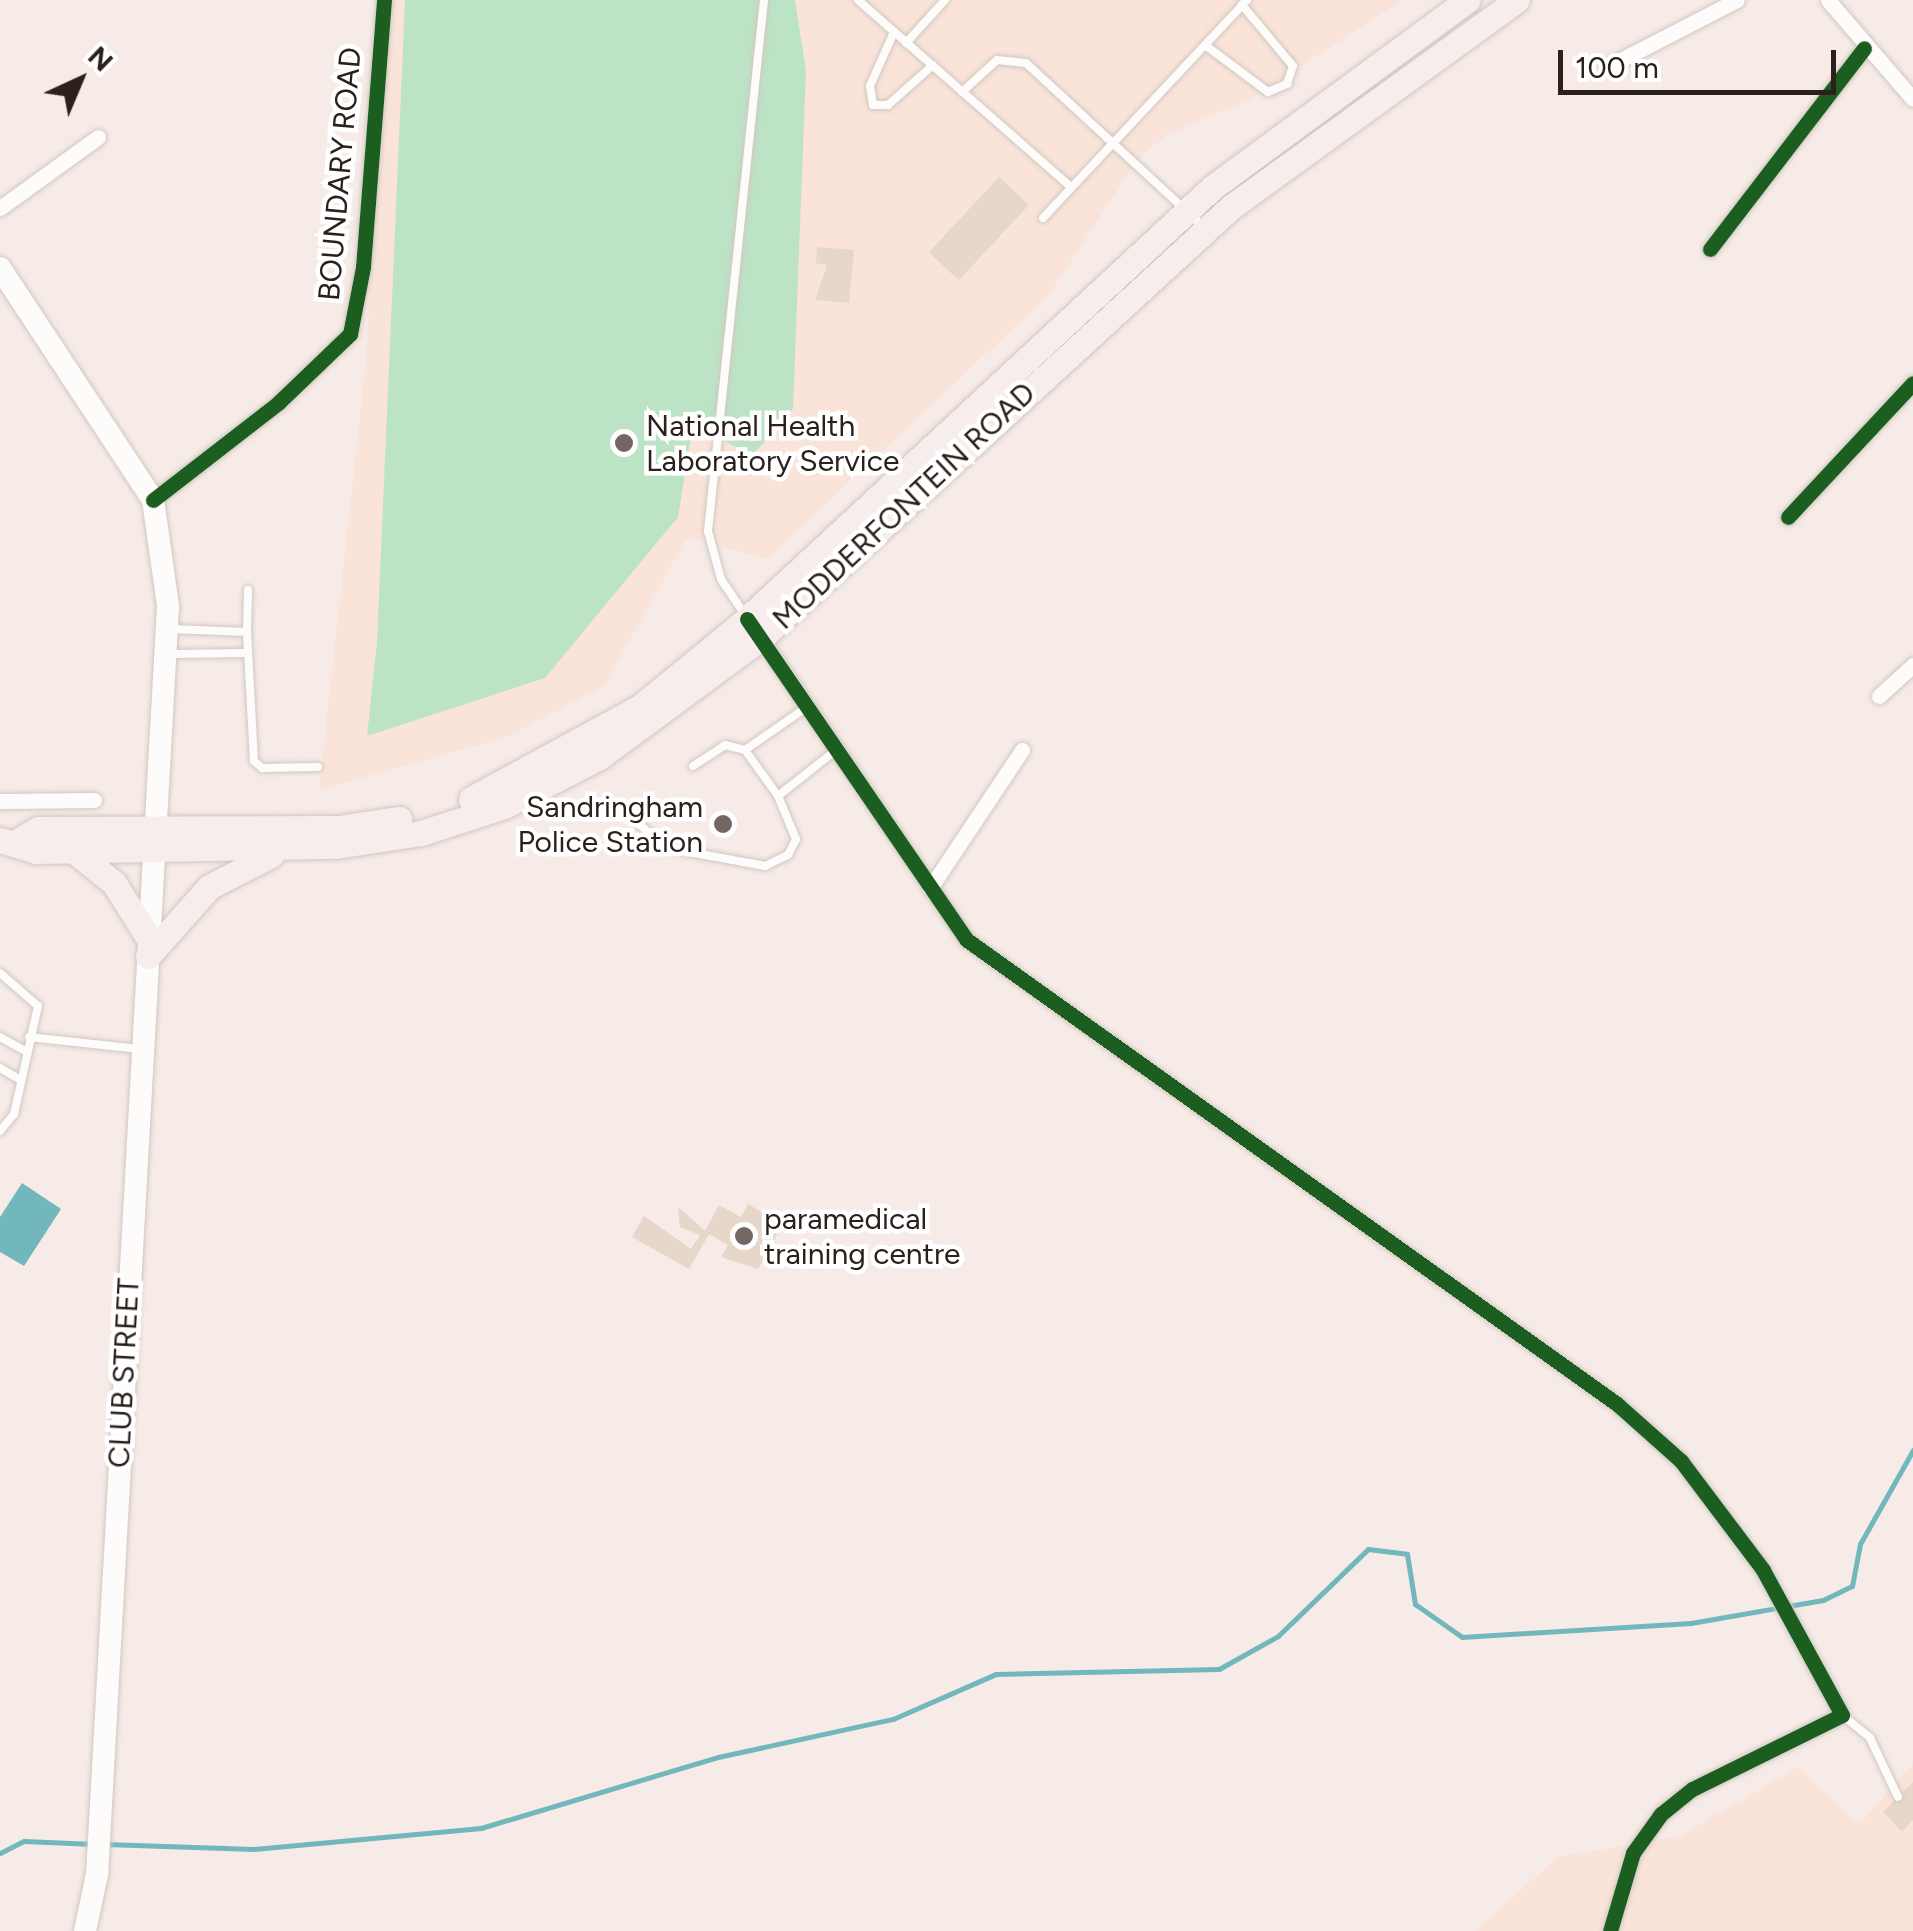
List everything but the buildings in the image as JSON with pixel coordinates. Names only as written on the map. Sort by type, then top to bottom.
[{"type":"main road","name":"MODDERFONTEIN ROAD","points":[[156,840],[285,849],[421,833],[504,806],[650,724],[1197,219],[1468,0]]},
{"type":"main road","name":"MODDERFONTEIN ROAD","points":[[1197,219],[1517,0]]},
{"type":"main road","points":[[0,268],[152,500]]},
{"type":"main road","name":"CLUB STREET","points":[[91,1926],[167,629],[152,500]]},
{"type":"main road","name":"MODDERFONTEIN ROAD","points":[[156,840],[338,828],[418,816],[494,791],[640,707],[754,628]]},
{"type":"main road","points":[[9,840],[38,829],[156,840]]},
{"type":"main road","points":[[9,840],[36,851],[74,851],[156,840]]},
{"type":"main road","points":[[74,851],[114,883],[148,948],[209,887],[285,849]]},
{"type":"street","name":"BOUNDARY ROAD","points":[[152,500],[350,334],[363,267],[384,0]]},
{"type":"street","points":[[1608,68],[1737,0]]},
{"type":"street","points":[[1828,0],[1864,48],[1913,99]]},
{"type":"street","points":[[1710,250],[1864,48]]},
{"type":"street","points":[[0,208],[98,137]]},
{"type":"street","points":[[1788,517],[1913,383]]},
{"type":"street","points":[[754,628],[930,888],[995,963],[1617,1404],[1701,1483],[1763,1570],[1816,1661],[1842,1715],[1692,1790],[1661,1814],[1633,1853],[1610,1931]]},
{"type":"street","points":[[1880,696],[1913,665]]},
{"type":"street","points":[[930,888],[1022,750]]},
{"type":"street","points":[[0,801],[94,800]]},
{"type":"lane","points":[[754,628],[721,579],[708,531],[764,0]]},
{"type":"lane","points":[[858,0],[1071,188]]},
{"type":"lane","points":[[906,43],[945,0]]},
{"type":"lane","points":[[1043,218],[1244,2],[1293,66],[1287,84],[1268,92],[1204,46]]},
{"type":"lane","points":[[894,32],[870,86],[873,105],[888,104],[933,65]]},
{"type":"lane","points":[[962,92],[998,60],[1017,58],[1116,141],[1197,219]]},
{"type":"lane","points":[[248,590],[254,761],[262,768],[318,767]]},
{"type":"lane","points":[[167,629],[247,632]]},
{"type":"lane","points":[[165,654],[248,653]]},
{"type":"lane","points":[[745,750],[807,707]]},
{"type":"lane","points":[[634,820],[667,848],[765,866],[788,855],[796,839],[778,796],[745,750],[725,746],[693,766]]},
{"type":"lane","points":[[778,796],[836,750]]},
{"type":"lane","points":[[0,973],[38,1000],[16,1078],[14,1114],[0,1131]]},
{"type":"lane","points":[[0,1037],[24,1051]]},
{"type":"lane","points":[[29,1037],[142,1049]]},
{"type":"lane","points":[[0,1069],[16,1078]]},
{"type":"lane","points":[[1842,1715],[1870,1738],[1898,1798]]},
{"type":"shaded area","name":"National Health Laboratory Service","points":[[385,0],[1403,0],[1249,100],[1166,135],[1135,163],[1048,296],[767,559],[687,538],[604,686],[510,736],[319,790],[367,348]]},
{"type":"shaded area","points":[[1913,1763],[1913,1931],[1476,1931],[1557,1857],[1680,1836],[1798,1767],[1859,1825]]},
{"type":"green space","points":[[405,0],[795,0],[806,71],[793,409],[752,456],[693,424],[678,517],[545,678],[367,736],[377,642]]},
{"type":"water","points":[[22,1183],[61,1209],[24,1266],[0,1252],[0,1217]]},
{"type":"waterway","points":[[105,1844],[254,1849],[481,1828],[718,1757],[893,1719],[996,1674],[1219,1669],[1278,1636],[1368,1549],[1407,1554],[1415,1604],[1462,1637],[1691,1623],[1823,1600],[1852,1586],[1860,1544],[1913,1450]]},
{"type":"waterway","points":[[0,1853],[24,1841],[94,1844]]},
{"type":"cycle path","points":[[153,500],[278,403],[350,334],[363,267],[384,0]]},
{"type":"cycle path","points":[[1710,249],[1864,48]]},
{"type":"cycle path","points":[[1788,517],[1913,383]]},
{"type":"cycle path","points":[[747,619],[967,940],[1617,1404],[1681,1461],[1763,1570],[1842,1715],[1692,1789],[1661,1814],[1633,1853],[1610,1931]]},
{"type":"place","name":"National Health Laboratory Service","points":[[624,443]]},
{"type":"place","name":"Sandringham Police Station","points":[[723,824]]},
{"type":"place","name":"paramedical training centre","points":[[744,1236]]}]
